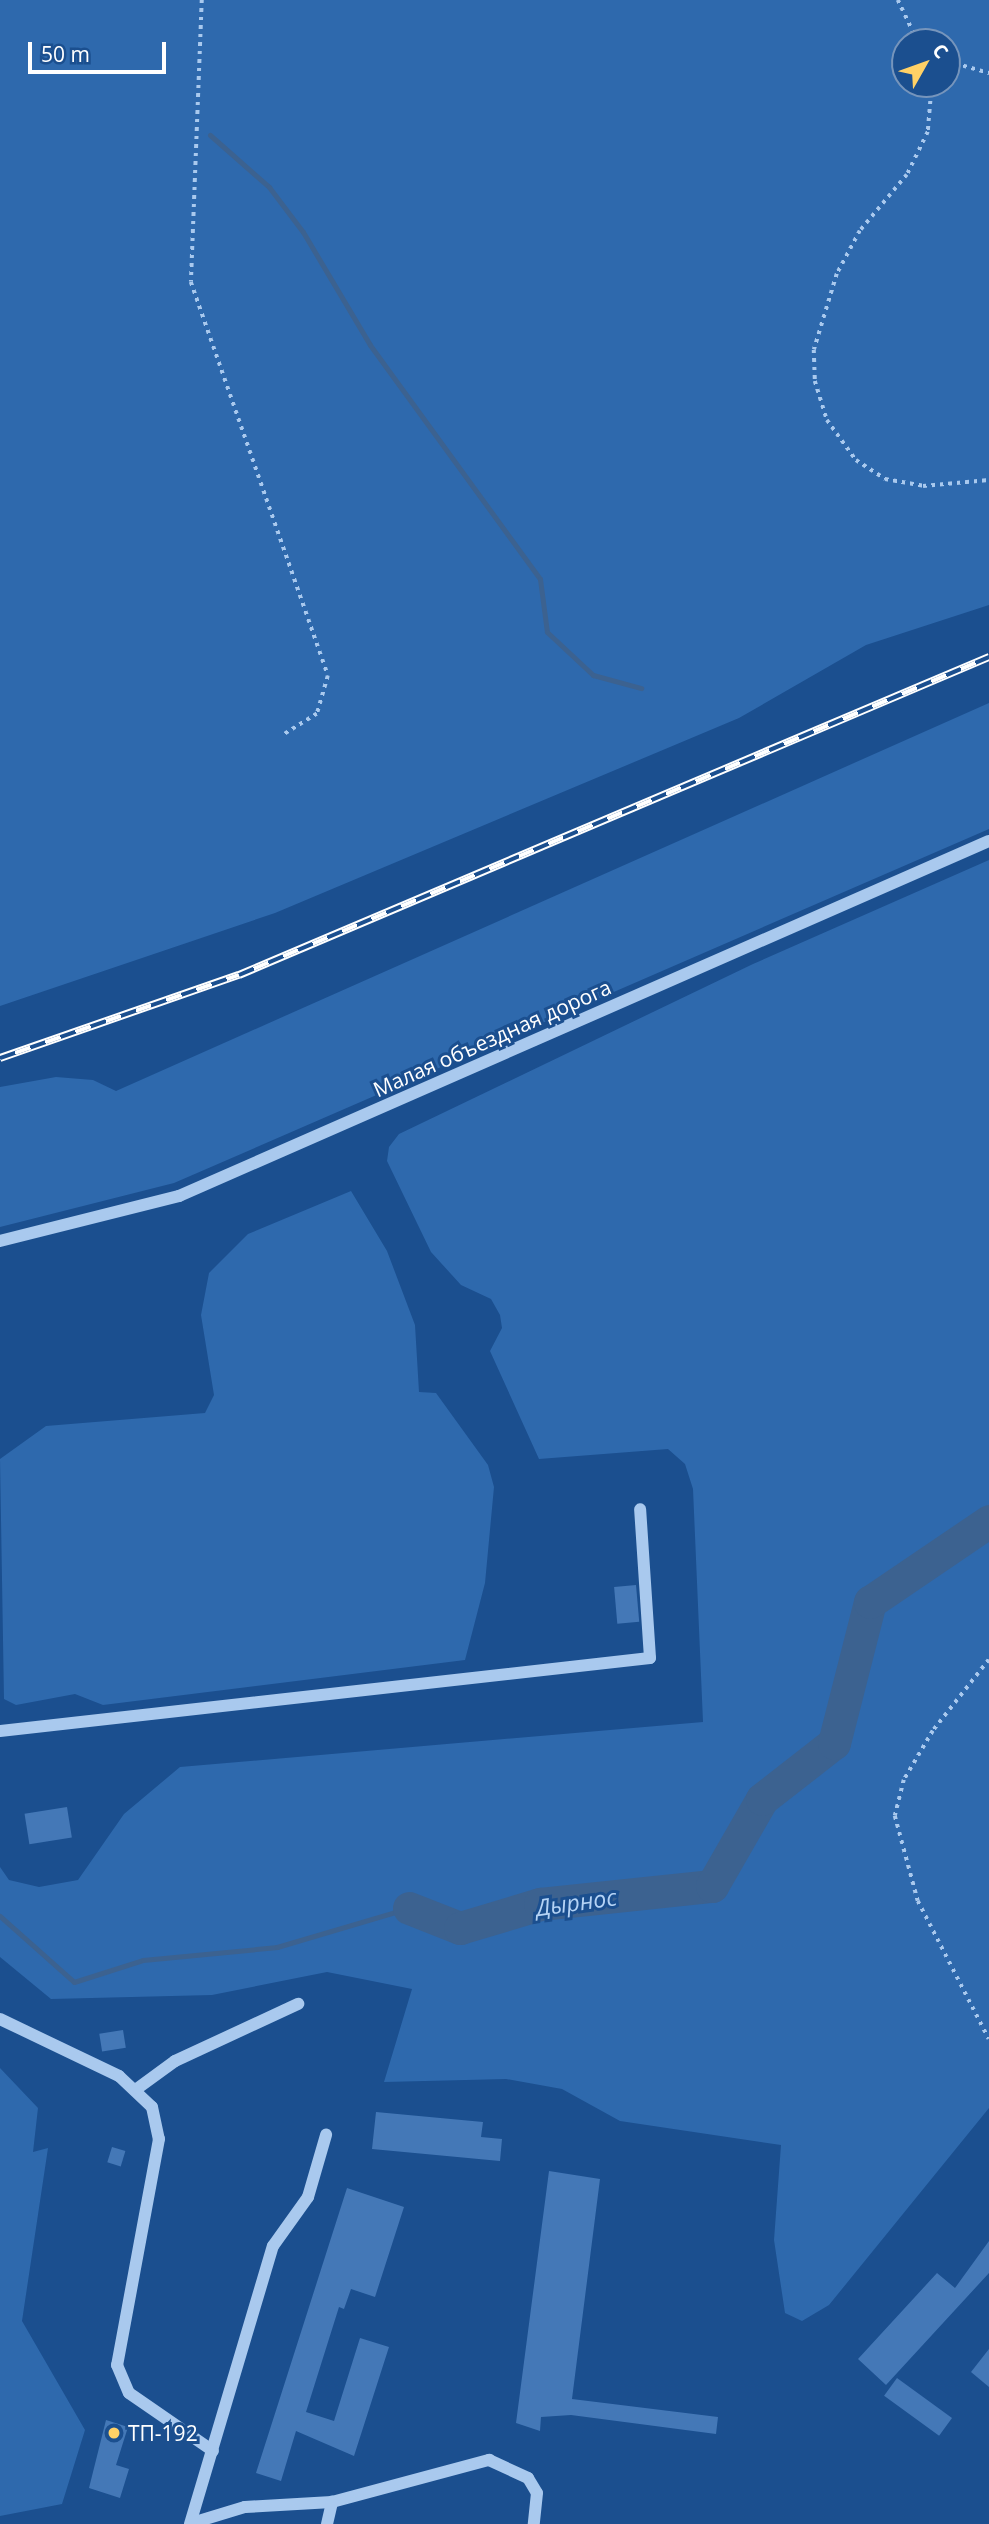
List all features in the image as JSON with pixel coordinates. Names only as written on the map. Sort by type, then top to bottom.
[{"type":"street","name":"Малая объездная дорога","points":[[0,1241],[179,1196],[989,841]]},
{"type":"street","points":[[0,1731],[650,1658],[640,1509]]},
{"type":"street","points":[[138,2088],[175,2062],[298,2004]]},
{"type":"street","points":[[0,2019],[138,2088],[152,2107],[159,2139],[117,2365],[130,2393],[214,2451]]},
{"type":"street","points":[[191,2524],[273,2246],[308,2197],[326,2135]]},
{"type":"street","points":[[191,2524],[246,2507],[332,2502],[489,2460],[528,2478],[537,2493],[534,2524]]},
{"type":"street","points":[[327,2524],[332,2502]]},
{"type":"path","points":[[202,0],[191,282],[328,676],[317,714],[285,734]]},
{"type":"path","points":[[898,0],[911,28]]},
{"type":"path","points":[[961,65],[989,73]]},
{"type":"path","points":[[931,98],[928,132],[907,175],[860,231],[837,274],[814,350],[815,381],[827,420],[856,460],[885,480],[923,486],[989,480]]},
{"type":"path","points":[[989,1660],[921,1751],[904,1780],[895,1816],[918,1901],[989,2039]]},
{"type":"shaded area","points":[[0,0],[989,0],[989,605],[866,645],[739,718],[275,913],[0,1006]]},
{"type":"shaded area","points":[[989,703],[989,829],[174,1183],[0,1227],[0,1087],[56,1077],[93,1080],[116,1091]]},
{"type":"shaded area","points":[[989,860],[989,2108],[829,2305],[802,2321],[785,2313],[774,2240],[781,2145],[620,2121],[562,2089],[506,2079],[384,2082],[412,1989],[327,1972],[212,1995],[51,1999],[0,1957],[0,1867],[9,1880],[39,1887],[78,1880],[124,1814],[180,1767],[703,1722],[693,1489],[685,1464],[668,1449],[539,1459],[490,1351],[502,1328],[500,1315],[491,1299],[461,1285],[431,1252],[387,1161],[389,1147],[399,1134],[753,964]]},
{"type":"shaded area","points":[[351,1191],[387,1251],[415,1325],[419,1392],[436,1393],[488,1465],[494,1487],[485,1583],[465,1660],[103,1705],[75,1694],[16,1705],[4,1699],[0,1459],[46,1426],[205,1413],[214,1395],[201,1315],[209,1273],[248,1234]]},
{"type":"shaded area","points":[[0,2068],[38,2108],[33,2152],[48,2148],[22,2321],[85,2430],[62,2504],[0,2516]]},
{"type":"building","points":[[636,1585],[639,1622],[617,1624],[614,1587]]},
{"type":"building","points":[[67,1807],[72,1838],[29,1844],[25,1814]]},
{"type":"building","points":[[123,2030],[126,2048],[102,2052],[99,2034]]},
{"type":"building","points":[[376,2112],[483,2122],[481,2137],[502,2139],[500,2161],[372,2149]]},
{"type":"building","points":[[112,2147],[125,2151],[121,2166],[107,2162]]},
{"type":"building","points":[[549,2171],[600,2179],[572,2399],[718,2417],[716,2434],[571,2415],[541,2417],[540,2431],[516,2423]]},
{"type":"building","points":[[347,2188],[404,2207],[375,2297],[351,2289],[344,2309],[339,2307],[306,2412],[334,2421],[360,2338],[389,2347],[354,2456],[296,2431],[281,2481],[256,2473]]},
{"type":"building","points":[[989,2241],[989,2273],[886,2385],[858,2359],[937,2273],[955,2288]]},
{"type":"building","points":[[989,2349],[989,2387],[971,2372]]},
{"type":"building","points":[[897,2378],[952,2418],[939,2436],[884,2396]]},
{"type":"building","points":[[106,2420],[128,2427],[116,2465],[129,2469],[120,2498],[89,2488]]},
{"type":"waterway","points":[[210,135],[269,187],[303,232],[370,345],[540,579],[547,632],[593,675],[641,688]]},
{"type":"waterway","name":"Дырнос","points":[[409,1908],[460,1928],[540,1904],[712,1886],[762,1799],[834,1743],[870,1602],[989,1521]]},
{"type":"waterway","name":"Дырнос","points":[[0,1916],[74,1982],[143,1960],[277,1947],[409,1908]]},
{"type":"railway","points":[[0,1058],[239,975],[989,657]]},
{"type":"place","name":"ТП-192","points":[[114,2433]]}]
